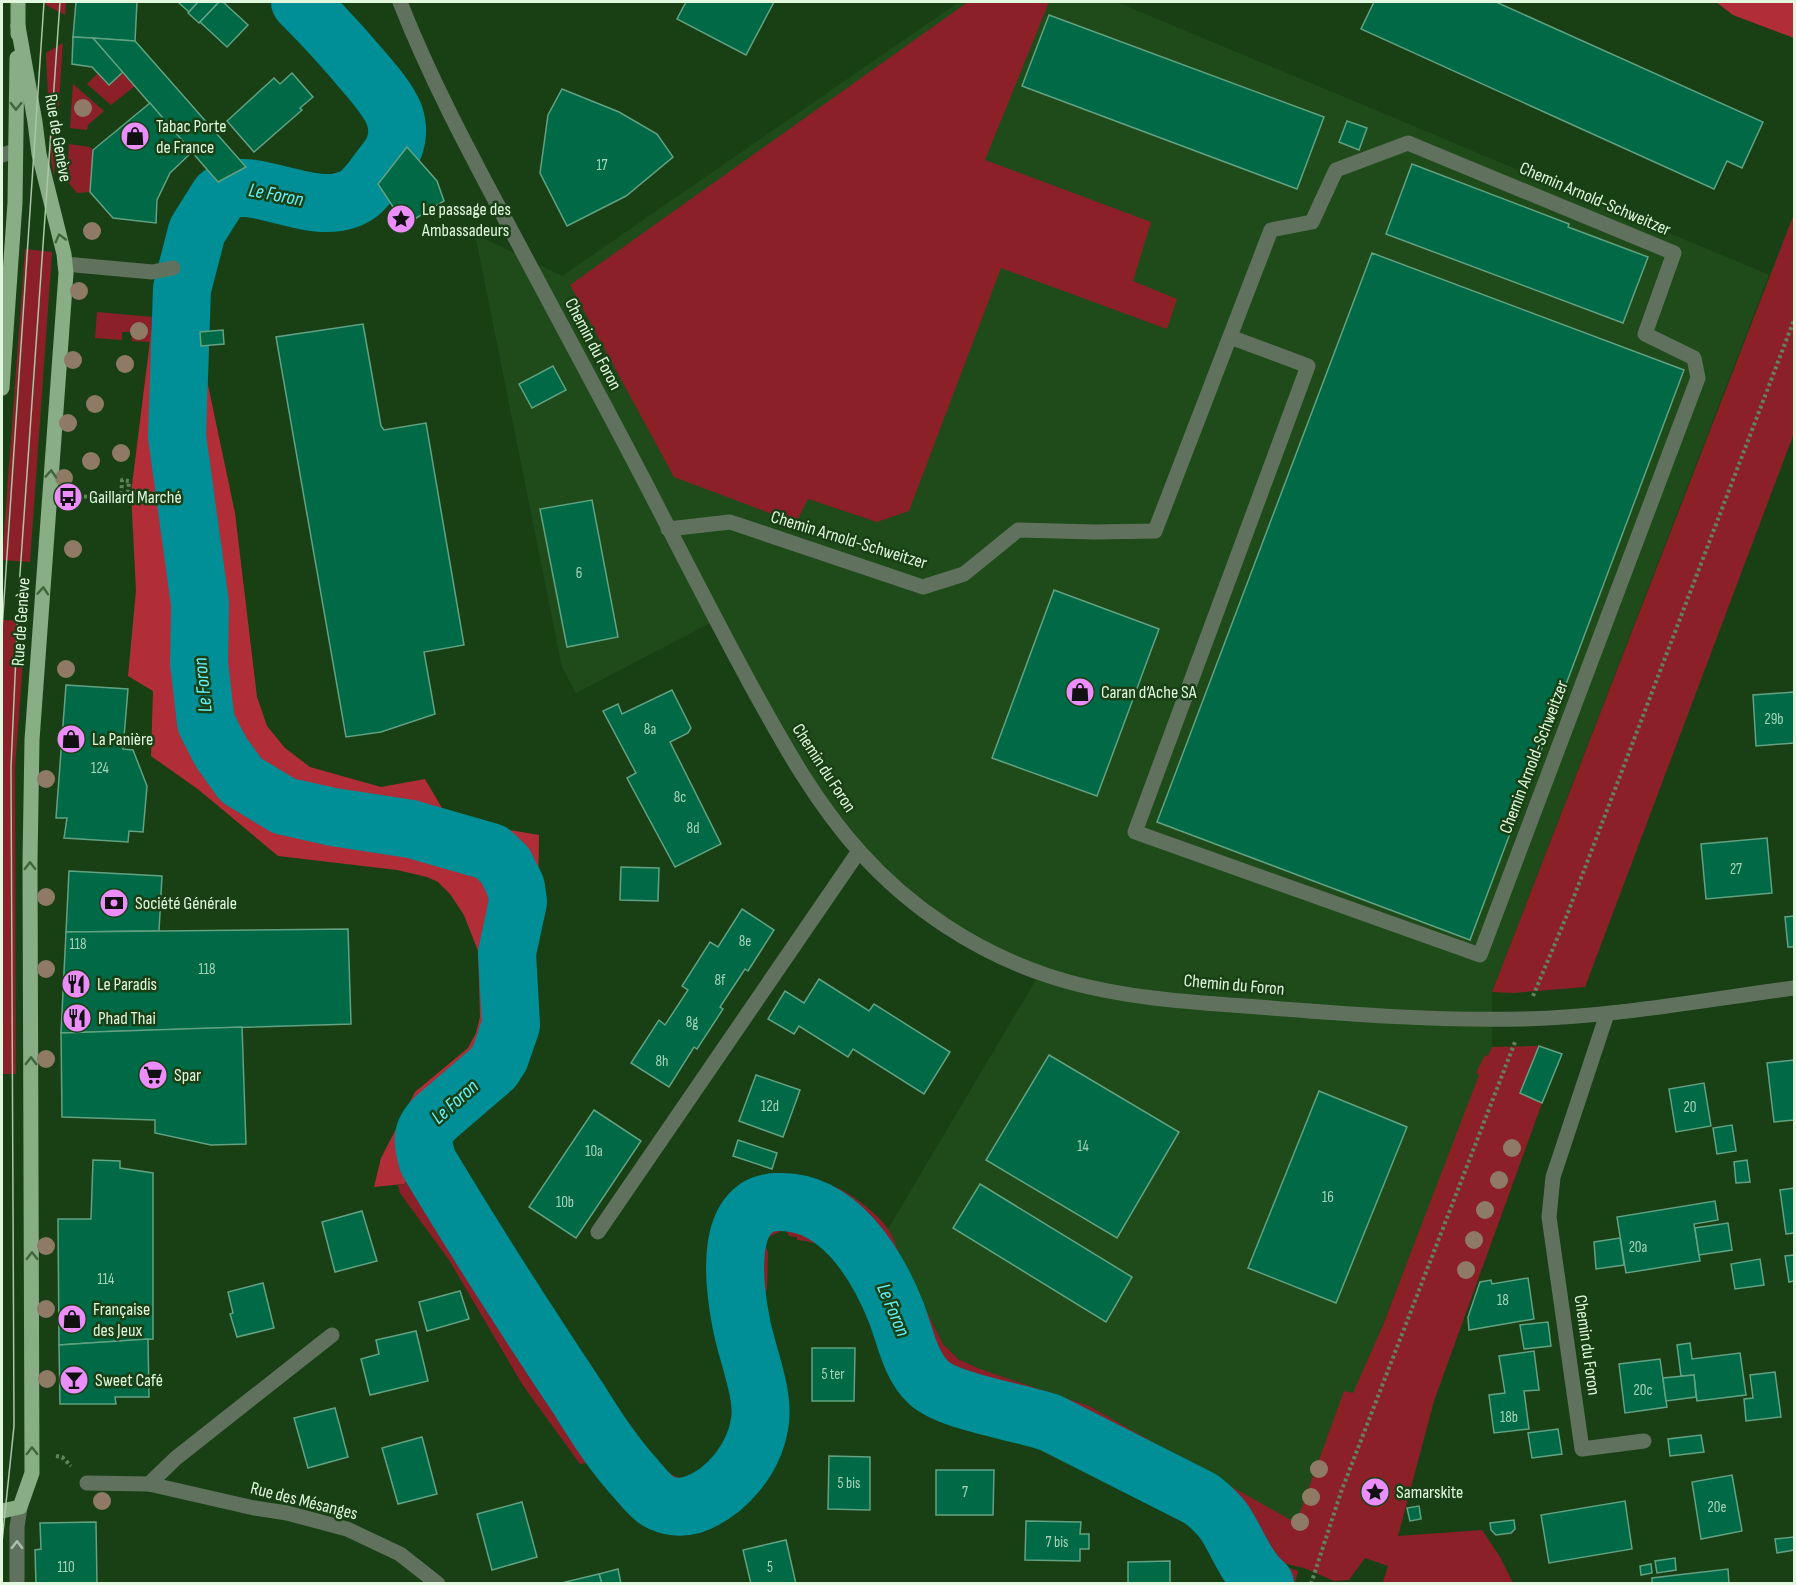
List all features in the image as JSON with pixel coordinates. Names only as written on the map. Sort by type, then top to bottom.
[{"type":"main road","name":"Rue de Genève","points":[[2,388],[15,203],[8,153],[18,2]]},
{"type":"main road","name":"Rue de Genève","points":[[18,27],[39,154],[66,273],[32,740],[30,852],[32,1457],[30,1480],[20,1507]]},
{"type":"main road","points":[[8,153],[39,154]]},
{"type":"main road","points":[[2,1511],[20,1507]]},
{"type":"street","name":"Chemin du Foron","points":[[400,2],[441,98],[792,760],[812,791],[859,851],[898,889],[949,928],[1004,958],[1059,979],[1129,994],[1192,1002],[1340,1012],[1524,1019],[1606,1014],[1794,988]]},
{"type":"street","name":"Chemin Arnold-Schweitzer","points":[[668,529],[730,522],[923,587],[964,574],[1018,530],[1155,531],[1271,230],[1312,222],[1336,170],[1408,143],[1674,253],[1646,334],[1694,358],[1698,378],[1480,955],[1135,832],[1308,366],[1230,337]]},
{"type":"street","points":[[65,264],[152,272],[173,268]]},
{"type":"street","points":[[598,1232],[859,851]]},
{"type":"street","name":"Chemin du Foron","points":[[1606,1014],[1553,1176],[1549,1217],[1582,1449],[1644,1441]]},
{"type":"street","points":[[149,1484],[176,1458],[332,1335]]},
{"type":"street","name":"Rue des Mésanges","points":[[87,1483],[149,1484],[254,1508],[287,1513],[347,1529],[400,1554],[438,1584]]},
{"type":"street","name":"Rue de Genève","points":[[17,1584],[17,1527],[20,1507]]},
{"type":"path","points":[[1311,1584],[1341,1492],[1524,1019],[1567,915],[1794,320]]},
{"type":"path","points":[[78,496],[121,499],[122,480],[129,481],[128,492]]},
{"type":"shaded area","points":[[46,2],[66,2],[65,15],[46,5]]},
{"type":"shaded area","points":[[959,2],[1117,2],[1769,275],[1492,992],[1492,1047],[1310,1509],[1300,1526],[1089,1406],[980,1369],[958,1359],[943,1344],[895,1246],[888,1229],[1040,973],[949,928],[836,823],[716,620],[576,693],[562,667],[475,234],[562,276]]},
{"type":"shaded area","points":[[968,2],[1049,2],[985,160],[1151,222],[1133,281],[1177,299],[1167,329],[1001,268],[909,511],[877,522],[808,499],[796,523],[674,477],[570,285]]},
{"type":"shaded area","points":[[1716,2],[1794,2],[1794,38],[1733,15]]},
{"type":"shaded area","points":[[63,43],[54,176],[51,160],[46,53]]},
{"type":"shaded area","points":[[123,72],[135,86],[111,105],[87,84],[98,73],[109,84]]},
{"type":"shaded area","points":[[73,84],[104,111],[88,125],[87,130],[70,128]]},
{"type":"shaded area","points":[[69,144],[90,147],[93,150],[90,192],[77,193],[67,181]]},
{"type":"shaded area","points":[[1794,214],[1794,433],[1585,987],[1513,993],[1492,992]]},
{"type":"shaded area","points":[[25,249],[52,252],[30,562],[2,560]]},
{"type":"shaded area","points":[[165,288],[194,288],[200,347],[235,513],[257,697],[267,726],[285,748],[310,767],[381,787],[425,779],[449,820],[539,835],[538,898],[520,1046],[512,1079],[438,1144],[404,1184],[374,1187],[381,1158],[415,1092],[468,1048],[476,1033],[480,1017],[478,951],[464,915],[450,894],[438,882],[427,877],[397,870],[278,856],[199,790],[151,756],[153,691],[128,676],[136,590],[131,493],[153,317],[160,318]]},
{"type":"shaded area","points":[[97,312],[153,317],[150,342],[132,341],[131,332],[122,332],[122,340],[95,338]]},
{"type":"shaded area","points":[[2,620],[26,621],[15,768],[16,1074],[2,1074]]},
{"type":"shaded area","points":[[1539,1046],[1520,1093],[1542,1103],[1434,1401],[1398,1536],[1482,1530],[1500,1557],[1513,1583],[1368,1583],[1383,1582],[1388,1566],[1365,1558],[1349,1580],[1334,1581],[1304,1568],[1282,1563],[1298,1571],[1295,1583],[1275,1574],[1258,1560],[1220,1503],[1167,1471],[1143,1461],[1083,1424],[1034,1407],[976,1393],[937,1376],[927,1362],[884,1266],[862,1234],[835,1209],[820,1200],[786,1191],[761,1195],[747,1203],[737,1213],[729,1227],[724,1251],[726,1298],[749,1397],[750,1415],[745,1439],[725,1472],[712,1484],[686,1494],[660,1488],[597,1411],[504,1269],[445,1173],[433,1149],[438,1144],[550,1319],[655,1459],[676,1477],[697,1476],[705,1470],[725,1446],[732,1429],[732,1402],[717,1319],[713,1282],[714,1245],[721,1217],[730,1202],[751,1186],[769,1180],[795,1179],[824,1183],[840,1189],[879,1218],[892,1236],[943,1344],[958,1359],[980,1369],[1089,1406],[1296,1523],[1344,1391],[1353,1393],[1383,1325],[1479,1075],[1476,1073],[1485,1055],[1488,1056],[1492,1047]]},
{"type":"shaded area","points":[[416,1169],[479,1271],[478,1273],[532,1353],[590,1447],[588,1451],[598,1461],[580,1464],[522,1384],[449,1260],[400,1193],[398,1185],[404,1184]]},
{"type":"shaded area","points":[[790,1208],[817,1220],[828,1229],[857,1263],[871,1288],[857,1290],[846,1270],[827,1249],[797,1240],[797,1237],[789,1236],[785,1229],[763,1240],[768,1252],[767,1290],[758,1300],[761,1316],[751,1317],[746,1277],[747,1235],[759,1218],[781,1209]]},
{"type":"building","points":[[76,2],[137,2],[135,41],[73,37]]},
{"type":"building","points":[[178,2],[198,2],[189,12]]},
{"type":"building","points":[[198,2],[219,2],[199,23],[188,13]]},
{"type":"building","points":[[219,2],[223,2],[248,25],[227,47],[200,22]]},
{"type":"building","points":[[686,2],[774,2],[746,55],[677,19]]},
{"type":"building","points":[[1374,2],[1496,2],[1763,122],[1742,168],[1727,161],[1714,189],[1361,29]]},
{"type":"building","points":[[1049,15],[1324,117],[1297,189],[1022,86]]},
{"type":"building","points":[[73,37],[93,38],[123,72],[109,85],[92,67],[72,64]]},
{"type":"building","points":[[93,38],[135,41],[246,167],[218,182]]},
{"type":"building","points":[[292,73],[313,97],[300,108],[302,110],[254,152],[227,121],[274,78],[280,84]]},
{"type":"building","points":[[562,89],[619,112],[657,134],[673,157],[626,196],[567,226],[540,173],[548,115]]},
{"type":"building","points":[[150,103],[192,152],[170,173],[157,200],[156,223],[113,218],[90,192],[93,150]]},
{"type":"building","points":[[1347,121],[1367,128],[1359,150],[1339,142]]},
{"type":"building","points":[[407,147],[437,181],[444,201],[405,225],[378,184]]},
{"type":"building","points":[[1412,164],[1648,257],[1623,323],[1386,234]]},
{"type":"building","points":[[1372,253],[1684,370],[1470,940],[1157,822]]},
{"type":"building","points":[[363,324],[381,426],[384,430],[426,423],[464,645],[424,652],[435,714],[381,732],[346,737],[276,337]]},
{"type":"building","points":[[223,330],[224,344],[201,346],[200,332]]},
{"type":"building","points":[[553,366],[566,390],[532,408],[519,384]]},
{"type":"building","points":[[592,500],[618,637],[567,647],[540,509]]},
{"type":"building","points":[[1054,590],[1159,629],[1097,796],[992,758]]},
{"type":"building","points":[[66,685],[128,689],[123,749],[133,750],[147,786],[143,832],[129,831],[128,842],[64,838],[67,818],[56,818]]},
{"type":"building","points":[[672,690],[691,728],[688,733],[670,742],[721,844],[675,867],[627,778],[636,773],[603,711],[618,704],[622,714]]},
{"type":"building","points":[[1794,692],[1794,743],[1756,746],[1753,695]]},
{"type":"building","points":[[1767,838],[1772,893],[1706,899],[1701,844]]},
{"type":"building","points":[[621,867],[659,868],[658,901],[620,900]]},
{"type":"building","name":"Société Générale","points":[[69,871],[162,876],[159,931],[66,932]]},
{"type":"building","points":[[742,909],[774,930],[748,971],[745,969],[720,1007],[723,1009],[697,1049],[694,1047],[669,1087],[631,1063],[659,1020],[665,1025],[688,990],[682,986],[710,942],[718,947]]},
{"type":"building","points":[[1794,916],[1794,947],[1788,947],[1785,917]]},
{"type":"building","points":[[348,929],[351,1024],[61,1033],[66,932]]},
{"type":"building","points":[[819,979],[869,1011],[874,1004],[950,1052],[924,1094],[853,1049],[848,1057],[799,1026],[794,1034],[768,1019],[785,991],[804,1003]]},
{"type":"building","name":"Spar","points":[[242,1027],[246,1144],[211,1145],[155,1133],[155,1120],[62,1117],[61,1033]]},
{"type":"building","points":[[1539,1046],[1562,1054],[1542,1103],[1520,1093]]},
{"type":"building","points":[[1049,1055],[1179,1132],[1117,1238],[986,1160]]},
{"type":"building","points":[[1794,1060],[1794,1120],[1774,1122],[1767,1063]]},
{"type":"building","points":[[756,1075],[800,1090],[783,1137],[739,1121]]},
{"type":"building","points":[[1704,1083],[1711,1126],[1676,1132],[1669,1089]]},
{"type":"building","points":[[1319,1091],[1407,1127],[1336,1303],[1248,1268]]},
{"type":"building","points":[[594,1110],[641,1141],[576,1238],[529,1207]]},
{"type":"building","points":[[1732,1125],[1736,1151],[1717,1154],[1713,1128]]},
{"type":"building","points":[[738,1140],[777,1153],[772,1169],[733,1156]]},
{"type":"building","points":[[93,1160],[120,1161],[120,1168],[153,1173],[153,1339],[59,1345],[58,1219],[91,1219]]},
{"type":"building","points":[[1747,1160],[1750,1182],[1736,1183],[1734,1162]]},
{"type":"building","points":[[980,1184],[1132,1277],[1106,1322],[953,1228]]},
{"type":"building","points":[[1794,1188],[1794,1233],[1786,1234],[1780,1190]]},
{"type":"building","points":[[1715,1201],[1718,1220],[1694,1224],[1700,1261],[1626,1273],[1617,1217]]},
{"type":"building","points":[[362,1211],[377,1261],[335,1272],[322,1222]]},
{"type":"building","points":[[1728,1223],[1732,1250],[1699,1255],[1695,1228]]},
{"type":"building","points":[[1620,1238],[1624,1265],[1596,1269],[1594,1242]]},
{"type":"building","points":[[1794,1255],[1794,1281],[1789,1282],[1785,1256]]},
{"type":"building","points":[[1760,1259],[1764,1285],[1735,1289],[1731,1264]]},
{"type":"building","points":[[1528,1278],[1534,1319],[1469,1330],[1468,1317],[1480,1282],[1491,1280],[1492,1284]]},
{"type":"building","points":[[263,1283],[274,1328],[237,1337],[230,1314],[233,1313],[228,1292]]},
{"type":"building","points":[[460,1291],[469,1319],[427,1331],[419,1302]]},
{"type":"building","points":[[1548,1322],[1551,1346],[1524,1349],[1520,1325]]},
{"type":"building","points":[[416,1331],[428,1381],[370,1395],[361,1359],[379,1354],[376,1340]]},
{"type":"building","points":[[148,1339],[149,1397],[115,1397],[116,1404],[60,1404],[59,1345]]},
{"type":"building","points":[[1690,1343],[1692,1359],[1740,1353],[1746,1395],[1697,1401],[1694,1375],[1681,1376],[1677,1345]]},
{"type":"building","points":[[812,1348],[855,1348],[854,1401],[812,1401]]},
{"type":"building","points":[[1534,1351],[1539,1390],[1524,1391],[1529,1429],[1494,1433],[1489,1395],[1505,1393],[1499,1356]]},
{"type":"building","points":[[1660,1359],[1667,1407],[1625,1413],[1619,1364]]},
{"type":"building","points":[[1775,1372],[1781,1417],[1746,1421],[1744,1399],[1753,1398],[1750,1375]]},
{"type":"building","points":[[1694,1375],[1696,1397],[1666,1401],[1663,1378]]},
{"type":"building","points":[[335,1408],[348,1457],[308,1468],[294,1418]]},
{"type":"building","points":[[1558,1429],[1562,1454],[1532,1458],[1528,1433]]},
{"type":"building","points":[[1701,1435],[1704,1452],[1670,1456],[1668,1439]]},
{"type":"building","points":[[422,1437],[437,1494],[398,1504],[382,1448]]},
{"type":"building","points":[[829,1456],[870,1457],[870,1510],[828,1509]]},
{"type":"building","points":[[936,1470],[994,1470],[993,1515],[936,1515]]},
{"type":"building","points":[[1732,1475],[1742,1531],[1701,1539],[1692,1482]]},
{"type":"building","points":[[1625,1501],[1632,1549],[1549,1563],[1541,1515]]},
{"type":"building","points":[[522,1502],[537,1557],[492,1570],[477,1514]]},
{"type":"building","points":[[1419,1506],[1421,1519],[1410,1521],[1407,1508]]},
{"type":"building","points":[[1514,1520],[1515,1529],[1511,1533],[1496,1535],[1491,1530],[1490,1523]]},
{"type":"building","points":[[1026,1521],[1081,1522],[1080,1534],[1089,1534],[1089,1549],[1080,1549],[1080,1561],[1025,1560]]},
{"type":"building","points":[[96,1522],[97,1584],[36,1584],[35,1550],[41,1549],[40,1523]]},
{"type":"building","points":[[1794,1537],[1794,1550],[1777,1553],[1775,1539]]},
{"type":"building","points":[[786,1540],[796,1584],[751,1584],[743,1550]]},
{"type":"building","points":[[1675,1558],[1676,1570],[1657,1573],[1655,1561]]},
{"type":"building","points":[[1170,1561],[1170,1584],[1128,1584],[1128,1562]]},
{"type":"building","points":[[1651,1564],[1652,1573],[1641,1575],[1640,1566]]},
{"type":"building","points":[[618,1569],[621,1584],[602,1584],[599,1574]]},
{"type":"building","points":[[1728,1569],[1729,1584],[1652,1584],[1652,1578]]},
{"type":"building","points":[[599,1574],[602,1584],[561,1584],[561,1583]]},
{"type":"waterway","name":"Le Foron","points":[[300,2],[384,97],[396,120],[396,139],[390,156],[367,186],[360,193],[343,201],[324,203],[305,201],[248,188],[232,189],[219,196],[197,231],[182,289],[177,436],[200,604],[199,663],[206,723],[221,752],[241,780],[284,806],[333,817],[411,829],[491,852],[505,865],[516,887],[518,902],[507,953],[511,1025],[500,1057],[493,1068],[436,1117],[425,1133],[424,1149],[428,1162],[446,1192],[606,1440],[644,1488],[662,1503],[670,1506],[692,1505],[717,1492],[728,1483],[746,1461],[752,1448],[757,1435],[761,1409],[738,1307],[736,1249],[740,1231],[748,1217],[760,1206],[777,1202],[799,1204],[819,1211],[836,1223],[866,1255],[888,1293],[912,1358],[928,1382],[938,1389],[968,1401],[1051,1423],[1201,1499],[1222,1519],[1247,1563],[1265,1584]]},
{"type":"tram line","points":[[2,630],[44,2]]},
{"type":"tram line","points":[[2,1542],[14,1426],[11,767],[19,588],[60,2]]},
{"type":"place","name":"Tabac Porte de France","points":[[135,136]]},
{"type":"place","name":"Le passage des Ambassadeurs","points":[[401,219]]},
{"type":"place","name":"Gaillard Marché","points":[[68,497]]},
{"type":"place","name":"Caran d‘Ache SA","points":[[1080,692]]},
{"type":"place","name":"La Panière","points":[[71,739]]},
{"type":"place","name":"Société Générale","points":[[114,903]]},
{"type":"place","name":"Le Paradis","points":[[76,984]]},
{"type":"place","name":"Phad Thai","points":[[77,1018]]},
{"type":"place","name":"Spar","points":[[153,1075]]},
{"type":"place","name":"Française des Jeux","points":[[72,1319]]},
{"type":"place","name":"Sweet Café","points":[[74,1380]]},
{"type":"place","name":"Samarskite","points":[[1375,1492]]}]
